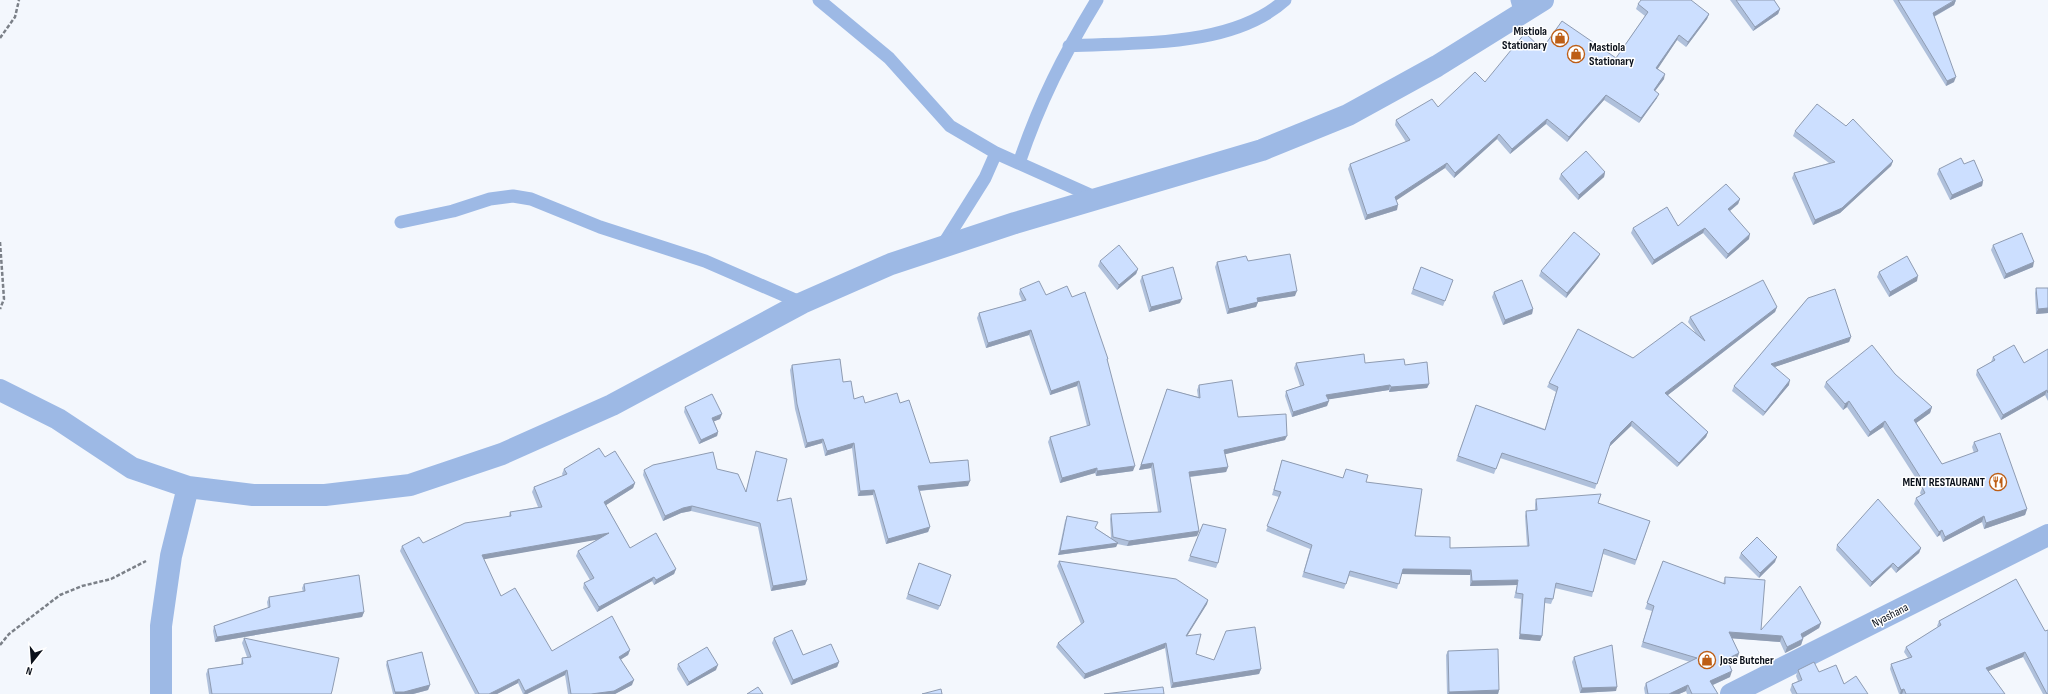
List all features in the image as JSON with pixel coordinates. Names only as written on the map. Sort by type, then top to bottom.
[{"type":"street","points":[[0,390],[58,419],[132,468],[188,487],[254,495],[325,496],[410,485],[502,454],[612,405],[802,303],[891,264],[1262,150],[1348,115],[1437,66],[1519,7],[1543,0]]},
{"type":"street","points":[[160,694],[161,626],[171,556],[188,487]]},
{"type":"street","name":"Nyashana","points":[[1731,694],[2048,536]]},
{"type":"lane","points":[[819,0],[889,58],[950,126],[996,153],[1099,199]]},
{"type":"lane","points":[[1019,163],[1034,118],[1069,46],[1097,0]]},
{"type":"lane","points":[[1069,46],[1166,40],[1218,34],[1251,23],[1285,0]]},
{"type":"lane","points":[[941,248],[986,178],[996,153]]},
{"type":"lane","points":[[401,222],[452,211],[490,199],[514,196],[531,200],[600,227],[705,262],[802,303]]},
{"type":"path","points":[[0,38],[15,17],[19,0]]},
{"type":"path","points":[[0,242],[4,299],[0,309]]},
{"type":"path","points":[[0,645],[9,634],[60,595],[82,586],[111,579],[142,564],[175,540]]},
{"type":"building","points":[[1641,0],[1691,0],[1709,14],[1688,42],[1679,35],[1656,68],[1665,74],[1654,90],[1659,94],[1641,118],[1606,95],[1569,137],[1547,119],[1512,149],[1499,134],[1455,173],[1447,163],[1395,197],[1398,205],[1367,215],[1350,164],[1410,140],[1396,120],[1432,99],[1438,107],[1475,72],[1485,82],[1525,33],[1542,49],[1562,21],[1616,58],[1648,12],[1638,4]]},
{"type":"building","points":[[1736,0],[1774,0],[1780,9],[1755,27]]},
{"type":"building","points":[[1898,0],[1955,0],[1933,13],[1956,77],[1947,81]]},
{"type":"building","points":[[1817,104],[1846,126],[1853,119],[1893,161],[1842,208],[1815,220],[1794,173],[1835,162],[1795,131]]},
{"type":"building","points":[[1586,151],[1605,172],[1579,195],[1561,174]]},
{"type":"building","points":[[1961,158],[1964,164],[1974,160],[1983,181],[1952,195],[1939,169]]},
{"type":"building","points":[[1726,184],[1740,199],[1728,209],[1750,234],[1728,254],[1705,228],[1654,260],[1633,228],[1667,207],[1678,226]]},
{"type":"building","points":[[1574,232],[1600,254],[1567,293],[1541,271]]},
{"type":"building","points":[[2022,233],[2034,262],[2006,274],[1993,245]]},
{"type":"building","points":[[1119,245],[1138,269],[1119,285],[1100,261]]},
{"type":"building","points":[[1290,254],[1297,291],[1257,298],[1258,302],[1229,309],[1217,262],[1246,256],[1248,261]]},
{"type":"building","points":[[1907,256],[1918,276],[1890,292],[1879,272]]},
{"type":"building","points":[[1173,267],[1182,299],[1151,307],[1142,276]]},
{"type":"building","points":[[1421,267],[1453,280],[1445,301],[1413,289]]},
{"type":"building","points":[[1522,280],[1533,309],[1505,320],[1494,292]]},
{"type":"building","points":[[1763,280],[1777,307],[1665,393],[1708,432],[1679,463],[1632,421],[1611,442],[1597,484],[1502,453],[1496,469],[1458,456],[1476,405],[1545,430],[1558,387],[1549,383],[1578,329],[1633,358],[1682,322],[1705,341],[1690,317]]},
{"type":"building","points":[[1039,281],[1046,295],[1067,286],[1072,297],[1085,292],[1108,359],[1135,466],[1097,471],[1097,468],[1062,478],[1050,437],[1090,425],[1079,381],[1051,391],[1031,330],[988,343],[979,313],[1026,300],[1020,289]]},
{"type":"building","points":[[2036,288],[2048,288],[2048,308],[2038,309]]},
{"type":"building","points":[[1835,289],[1851,337],[1771,364],[1790,380],[1765,412],[1734,386],[1808,298]]},
{"type":"building","points":[[1872,345],[1895,374],[1932,407],[1914,420],[1942,464],[1978,451],[1974,442],[2000,433],[2027,509],[1986,523],[1984,516],[1945,537],[1942,530],[1939,532],[1916,498],[1925,493],[1922,487],[1926,486],[1885,421],[1870,432],[1849,401],[1845,404],[1826,382]]},
{"type":"building","points":[[2014,345],[2024,363],[2048,349],[2048,393],[2047,390],[2003,415],[1977,370],[1995,360],[1993,357]]},
{"type":"building","points":[[1364,354],[1365,363],[1404,359],[1405,365],[1427,362],[1429,384],[1391,387],[1390,385],[1326,395],[1329,401],[1293,412],[1286,391],[1304,385],[1296,363]]},
{"type":"building","points":[[840,359],[843,382],[851,381],[854,399],[863,396],[865,403],[897,393],[900,403],[909,400],[930,463],[968,460],[970,481],[918,486],[930,527],[888,539],[874,490],[860,491],[854,443],[827,451],[823,439],[807,443],[797,404],[792,365]]},
{"type":"building","points":[[1232,380],[1238,417],[1286,414],[1287,436],[1224,450],[1228,467],[1189,472],[1199,531],[1129,541],[1113,537],[1111,514],[1161,512],[1153,463],[1141,465],[1167,389],[1200,398],[1199,385]]},
{"type":"building","points":[[712,394],[722,414],[712,418],[718,432],[701,440],[685,407]]},
{"type":"building","points":[[599,448],[605,457],[615,451],[635,483],[604,502],[630,548],[656,533],[676,569],[656,580],[654,577],[599,607],[584,583],[594,578],[578,551],[609,533],[482,555],[501,596],[515,588],[552,651],[612,616],[630,650],[619,657],[634,680],[614,691],[591,694],[571,694],[567,670],[525,691],[519,679],[489,694],[479,694],[402,546],[419,537],[423,543],[465,523],[511,516],[510,512],[542,507],[534,487],[567,474],[564,469]]},
{"type":"building","points":[[756,451],[787,459],[777,501],[791,498],[807,580],[773,586],[760,523],[692,506],[683,508],[665,516],[644,470],[653,465],[713,452],[717,469],[738,474],[746,492]]},
{"type":"building","points":[[1282,460],[1343,478],[1346,469],[1368,475],[1366,482],[1422,489],[1415,536],[1450,537],[1450,548],[1529,546],[1526,511],[1537,510],[1536,499],[1601,494],[1598,503],[1650,521],[1636,560],[1604,549],[1593,592],[1556,583],[1553,599],[1545,598],[1542,636],[1520,634],[1523,594],[1516,593],[1518,580],[1472,581],[1471,570],[1403,569],[1399,584],[1350,571],[1346,584],[1304,572],[1312,545],[1267,526],[1281,492],[1274,490]]},
{"type":"building","points":[[1878,499],[1921,548],[1898,568],[1893,563],[1872,582],[1837,545]]},
{"type":"building","points":[[1067,516],[1098,522],[1095,528],[1118,543],[1060,551]]},
{"type":"building","points":[[1203,524],[1226,529],[1218,563],[1190,556]]},
{"type":"building","points":[[1757,537],[1777,557],[1760,573],[1741,553]]},
{"type":"building","points":[[1059,561],[1176,579],[1208,600],[1186,636],[1201,634],[1196,654],[1214,660],[1226,631],[1255,627],[1261,669],[1173,683],[1166,643],[1085,674],[1058,643],[1084,622]]},
{"type":"building","points":[[1663,561],[1725,584],[1725,577],[1765,580],[1761,630],[1800,586],[1821,623],[1801,634],[1803,639],[1787,647],[1782,636],[1729,632],[1739,653],[1727,659],[1732,671],[1710,681],[1718,694],[1692,694],[1688,685],[1669,694],[1648,694],[1646,683],[1697,658],[1643,642],[1654,606],[1647,603]]},
{"type":"building","points":[[919,563],[951,575],[940,606],[908,594]]},
{"type":"building","points":[[359,575],[364,612],[217,637],[214,626],[270,607],[269,597],[305,591],[304,584]]},
{"type":"building","points":[[2016,579],[2045,631],[2048,630],[2048,694],[2025,652],[1986,668],[2005,694],[1906,694],[1904,689],[1901,690],[1891,664],[1912,657],[1906,647],[1941,625],[1939,621]]},
{"type":"building","points":[[792,630],[803,655],[831,644],[839,662],[793,680],[774,638]]},
{"type":"building","points":[[244,638],[339,658],[331,694],[212,694],[208,669],[243,664],[242,658],[251,657]]},
{"type":"building","points":[[1612,645],[1617,687],[1582,688],[1574,657]]},
{"type":"building","points":[[707,647],[718,665],[689,682],[678,664]]},
{"type":"building","points":[[1498,649],[1499,690],[1449,692],[1448,651]]},
{"type":"building","points":[[422,652],[430,685],[404,692],[395,692],[387,661]]},
{"type":"building","points":[[1814,662],[1819,672],[1836,665],[1844,684],[1856,676],[1868,694],[1797,694],[1792,684],[1802,680],[1798,670]]},
{"type":"building","points":[[758,687],[763,694],[747,694]]},
{"type":"building","points":[[1163,687],[1164,694],[1104,694]]},
{"type":"building","points":[[941,689],[942,694],[922,694]]},
{"type":"place","name":"Mistiola Stationary","points":[[1560,38]]},
{"type":"place","name":"Mastiola Stationary","points":[[1576,54]]},
{"type":"place","name":"MENT RESTAURANT","points":[[1998,482]]},
{"type":"place","name":"Jose Butcher","points":[[1707,660]]}]
